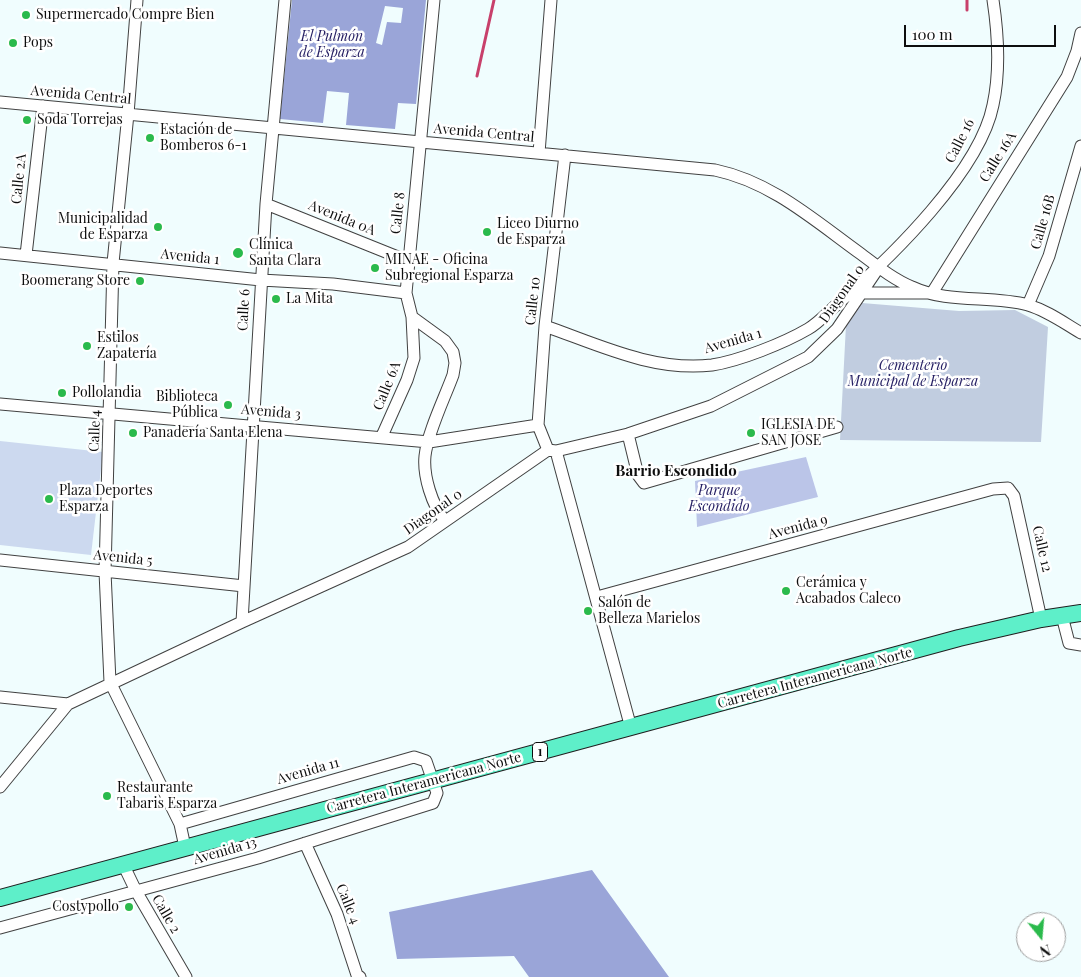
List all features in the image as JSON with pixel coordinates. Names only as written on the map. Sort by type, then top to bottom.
[{"type":"highway","name":"Carretera Interamericana Norte","points":[[0,898],[959,638],[1041,619],[1081,613]]},
{"type":"highway","points":[[0,889],[64,872],[79,876]]},
{"type":"street","name":"Calle 4","points":[[136,0],[128,114],[113,263],[105,572],[110,682],[180,824],[185,847]]},
{"type":"street","name":"Calle 6","points":[[242,622],[266,204],[285,0]]},
{"type":"street","name":"Calle 8","points":[[412,316],[406,293],[408,261],[434,0]]},
{"type":"street","points":[[539,153],[551,0]]},
{"type":"street","name":"Calle 16","points":[[879,268],[957,179],[980,138],[993,107],[996,79],[993,0]]},
{"type":"street","name":"Calle 16A","points":[[932,293],[1067,77],[1078,51],[1081,32]]},
{"type":"street","name":"Avenida Central","points":[[0,102],[715,170],[738,175],[779,194],[879,268],[914,288],[967,299],[1028,305],[1052,315],[1081,333]]},
{"type":"street","name":"Calle 2A","points":[[26,255],[43,106]]},
{"type":"street","name":"Calle 16B","points":[[1028,305],[1049,256],[1081,147]]},
{"type":"street","name":"Calle 10","points":[[565,155],[545,326],[538,425],[552,451],[598,597],[631,728]]},
{"type":"street","name":"Avenida 0A","points":[[266,204],[408,261]]},
{"type":"street","name":"Avenida 1","points":[[0,253],[113,263],[261,280],[332,284],[406,293]]},
{"type":"street","name":"Diagonal 0","points":[[0,787],[68,704],[110,682],[408,547],[552,451],[628,434],[711,406],[808,357],[837,329],[879,268]]},
{"type":"street","name":"Avenida 1","points":[[545,326],[644,361],[679,366],[714,365],[764,349],[809,329],[879,268]]},
{"type":"street","name":"Avenida Central","points":[[862,293],[932,293]]},
{"type":"street","points":[[412,316],[444,341],[453,352],[455,363],[454,375],[429,442],[425,462],[436,510],[445,521]]},
{"type":"street","name":"Calle 6A","points":[[382,436],[407,380],[414,358],[412,316]]},
{"type":"street","name":"Avenida 3","points":[[0,404],[110,415],[382,436],[429,442],[538,425]]},
{"type":"street","points":[[628,434],[638,475],[644,483],[837,427]]},
{"type":"street","name":"Avenida 9","points":[[598,597],[992,489],[1008,488]]},
{"type":"street","name":"Calle 12","points":[[1008,488],[1014,496],[1041,619]]},
{"type":"street","name":"Avenida 5","points":[[0,560],[244,586]]},
{"type":"street","points":[[1062,616],[1069,643],[1081,645]]},
{"type":"street","points":[[0,697],[68,704]]},
{"type":"street","name":"Avenida 11","points":[[180,824],[414,757],[426,761],[433,780]]},
{"type":"street","name":"Avenida 13","points":[[0,928],[306,843],[433,803],[437,793],[433,780]]},
{"type":"street","name":"Calle 4","points":[[306,843],[337,914],[354,976]]},
{"type":"street","name":"Calle 2","points":[[123,864],[136,891],[186,977]]},
{"type":"green space","name":"El Pulmón de Esparza","points":[[292,0],[426,0],[416,104],[398,103],[395,129],[346,125],[349,93],[327,91],[323,123],[280,119]],"holes":[[[385,6],[403,8],[401,23],[387,22],[382,45],[376,43]]]},
{"type":"green space","name":"Cementerio Municipal de Esparza","points":[[862,303],[959,311],[1015,310],[1048,327],[1041,442],[840,440],[846,325]]},
{"type":"green space","name":"Parque Escondido","points":[[806,457],[818,497],[697,527],[695,481]]},
{"type":"green space","points":[[592,870],[669,977],[529,977],[514,956],[397,959],[389,912]]},
{"type":"shaded area","name":"Plaza Deportes Esparza","points":[[0,441],[103,452],[91,555],[0,545]]},
{"type":"waterway","points":[[477,76],[494,0]]},
{"type":"waterway","points":[[967,0],[967,10]]},
{"type":"place","name":"Supermercado Compre Bien","points":[[26,15]]},
{"type":"place","name":"Pops","points":[[13,43]]},
{"type":"place","name":"Soda Torrejas","points":[[27,120]]},
{"type":"place","name":"Estación de Bomberos 6-1","points":[[150,138]]},
{"type":"place","name":"Municipalidad de Esparza","points":[[158,227]]},
{"type":"place","name":"Liceo Diurno de Esparza","points":[[487,232]]},
{"type":"place","name":"Clínica Santa Clara","points":[[238,253]]},
{"type":"place","name":"MINAE - Oficina Subregional Esparza","points":[[375,268]]},
{"type":"place","name":"Boomerang Store","points":[[140,281]]},
{"type":"place","name":"La Mita","points":[[276,299]]},
{"type":"place","name":"Estilos Zapatería","points":[[87,346]]},
{"type":"place","name":"Pollolandia","points":[[62,393]]},
{"type":"place","name":"Biblioteca Pública","points":[[228,405]]},
{"type":"place","name":"Panadería Santa Elena","points":[[133,433]]},
{"type":"place","name":"IGLESIA DE SAN JOSE","points":[[751,433]]},
{"type":"place","name":"Plaza Deportes Esparza","points":[[49,499]]},
{"type":"place","name":"Cerámica y Acabados Caleco","points":[[786,591]]},
{"type":"place","name":"Salón de Belleza Marielos","points":[[588,611]]},
{"type":"place","name":"Restaurante Tabaris Esparza","points":[[107,796]]},
{"type":"place","name":"Costypollo","points":[[129,907]]},
{"type":"district","name":"Barrio Escondido","points":[[676,471]]}]
